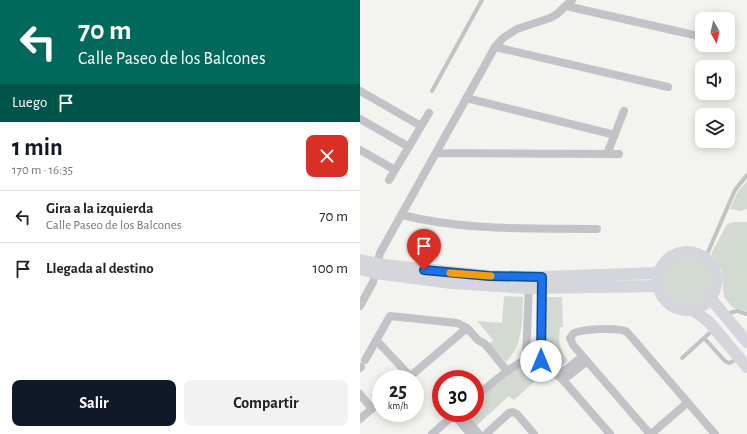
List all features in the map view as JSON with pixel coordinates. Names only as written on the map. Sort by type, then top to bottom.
[{"type":"main road","points":[[685,252],[701,256],[711,264],[716,276],[717,284],[715,293],[711,299],[700,308],[685,310],[676,308],[663,298],[658,286],[660,273],[666,262],[676,254],[685,252]]},
{"type":"main road","points":[[360,260],[377,269]]},
{"type":"main road","points":[[360,269],[377,269],[452,283],[542,282],[658,286]]},
{"type":"main road","points":[[542,282],[660,273]]},
{"type":"main road","points":[[711,299],[747,342]]},
{"type":"main road","points":[[694,310],[709,322],[747,367]]},
{"type":"street","points":[[360,306],[373,282],[380,253],[495,47],[503,38],[526,25],[550,18],[569,3],[694,35]]},
{"type":"street","points":[[495,47],[668,87]]},
{"type":"street","points":[[360,91],[421,126]]},
{"type":"street","points":[[466,98],[615,135]]},
{"type":"street","points":[[607,154],[624,112]]},
{"type":"street","points":[[390,180],[429,113]]},
{"type":"street","points":[[360,119],[409,147]]},
{"type":"street","points":[[360,150],[395,170]]},
{"type":"street","points":[[436,153],[619,154]]},
{"type":"street","points":[[402,215],[418,219],[493,228],[597,229]]},
{"type":"street","points":[[529,282],[534,359]]},
{"type":"street","points":[[534,359],[542,282]]},
{"type":"street","points":[[362,365],[390,316],[457,323],[467,328],[478,340],[485,344],[505,372]]},
{"type":"street","points":[[417,370],[467,328]]},
{"type":"street","points":[[687,403],[651,434],[584,359],[571,342],[571,336],[574,333],[583,331],[624,330],[627,332],[715,434]]},
{"type":"street","points":[[376,340],[401,370]]},
{"type":"street","points":[[484,390],[505,372],[534,359]]},
{"type":"street","points":[[534,359],[561,378],[610,434]]},
{"type":"street","points":[[561,378],[584,359]]},
{"type":"street","points":[[360,394],[372,409],[360,419]]},
{"type":"street","points":[[486,434],[509,413],[513,412],[517,414],[534,434]]},
{"type":"street","points":[[432,434],[447,422]]},
{"type":"street","points":[[462,422],[470,434]]},
{"type":"street","points":[[466,422],[479,434]]},
{"type":"lane","points":[[432,90],[482,0]]},
{"type":"lane","points":[[701,256],[708,252],[735,190],[747,175]]},
{"type":"lane","points":[[723,314],[737,311],[747,314]]},
{"type":"lane","points":[[682,358],[714,328]]},
{"type":"lane","points":[[704,338],[725,361],[729,363],[734,362],[739,358]]},
{"type":"shaded area","points":[[747,181],[747,209],[740,211],[730,209],[738,191]]},
{"type":"shaded area","points":[[734,222],[747,222],[747,311],[733,308],[724,297],[721,270],[711,254],[727,224]]},
{"type":"shaded area","points":[[682,256],[692,256],[701,260],[707,266],[711,275],[711,285],[707,294],[701,300],[692,304],[682,304],[673,300],[667,294],[663,285],[663,275],[667,266],[673,260]]},
{"type":"shaded area","points":[[504,296],[523,297],[522,323],[519,340],[512,355],[506,362],[489,344],[493,340],[477,321],[502,323]]},
{"type":"shaded area","points":[[546,297],[562,297],[563,327],[560,327],[559,341],[561,349],[568,360],[560,368],[548,352],[545,344],[544,326]]},
{"type":"shaded area","points":[[529,365],[538,368],[544,373],[514,400],[509,396],[484,419],[484,394],[507,374],[522,366]]},
{"type":"shaded area","points":[[473,422],[480,422],[476,426]]},
{"type":"slow traffic","points":[[450,273],[491,276]]},
{"type":"route","points":[[424,270],[452,274],[542,277],[541,361]]}]
